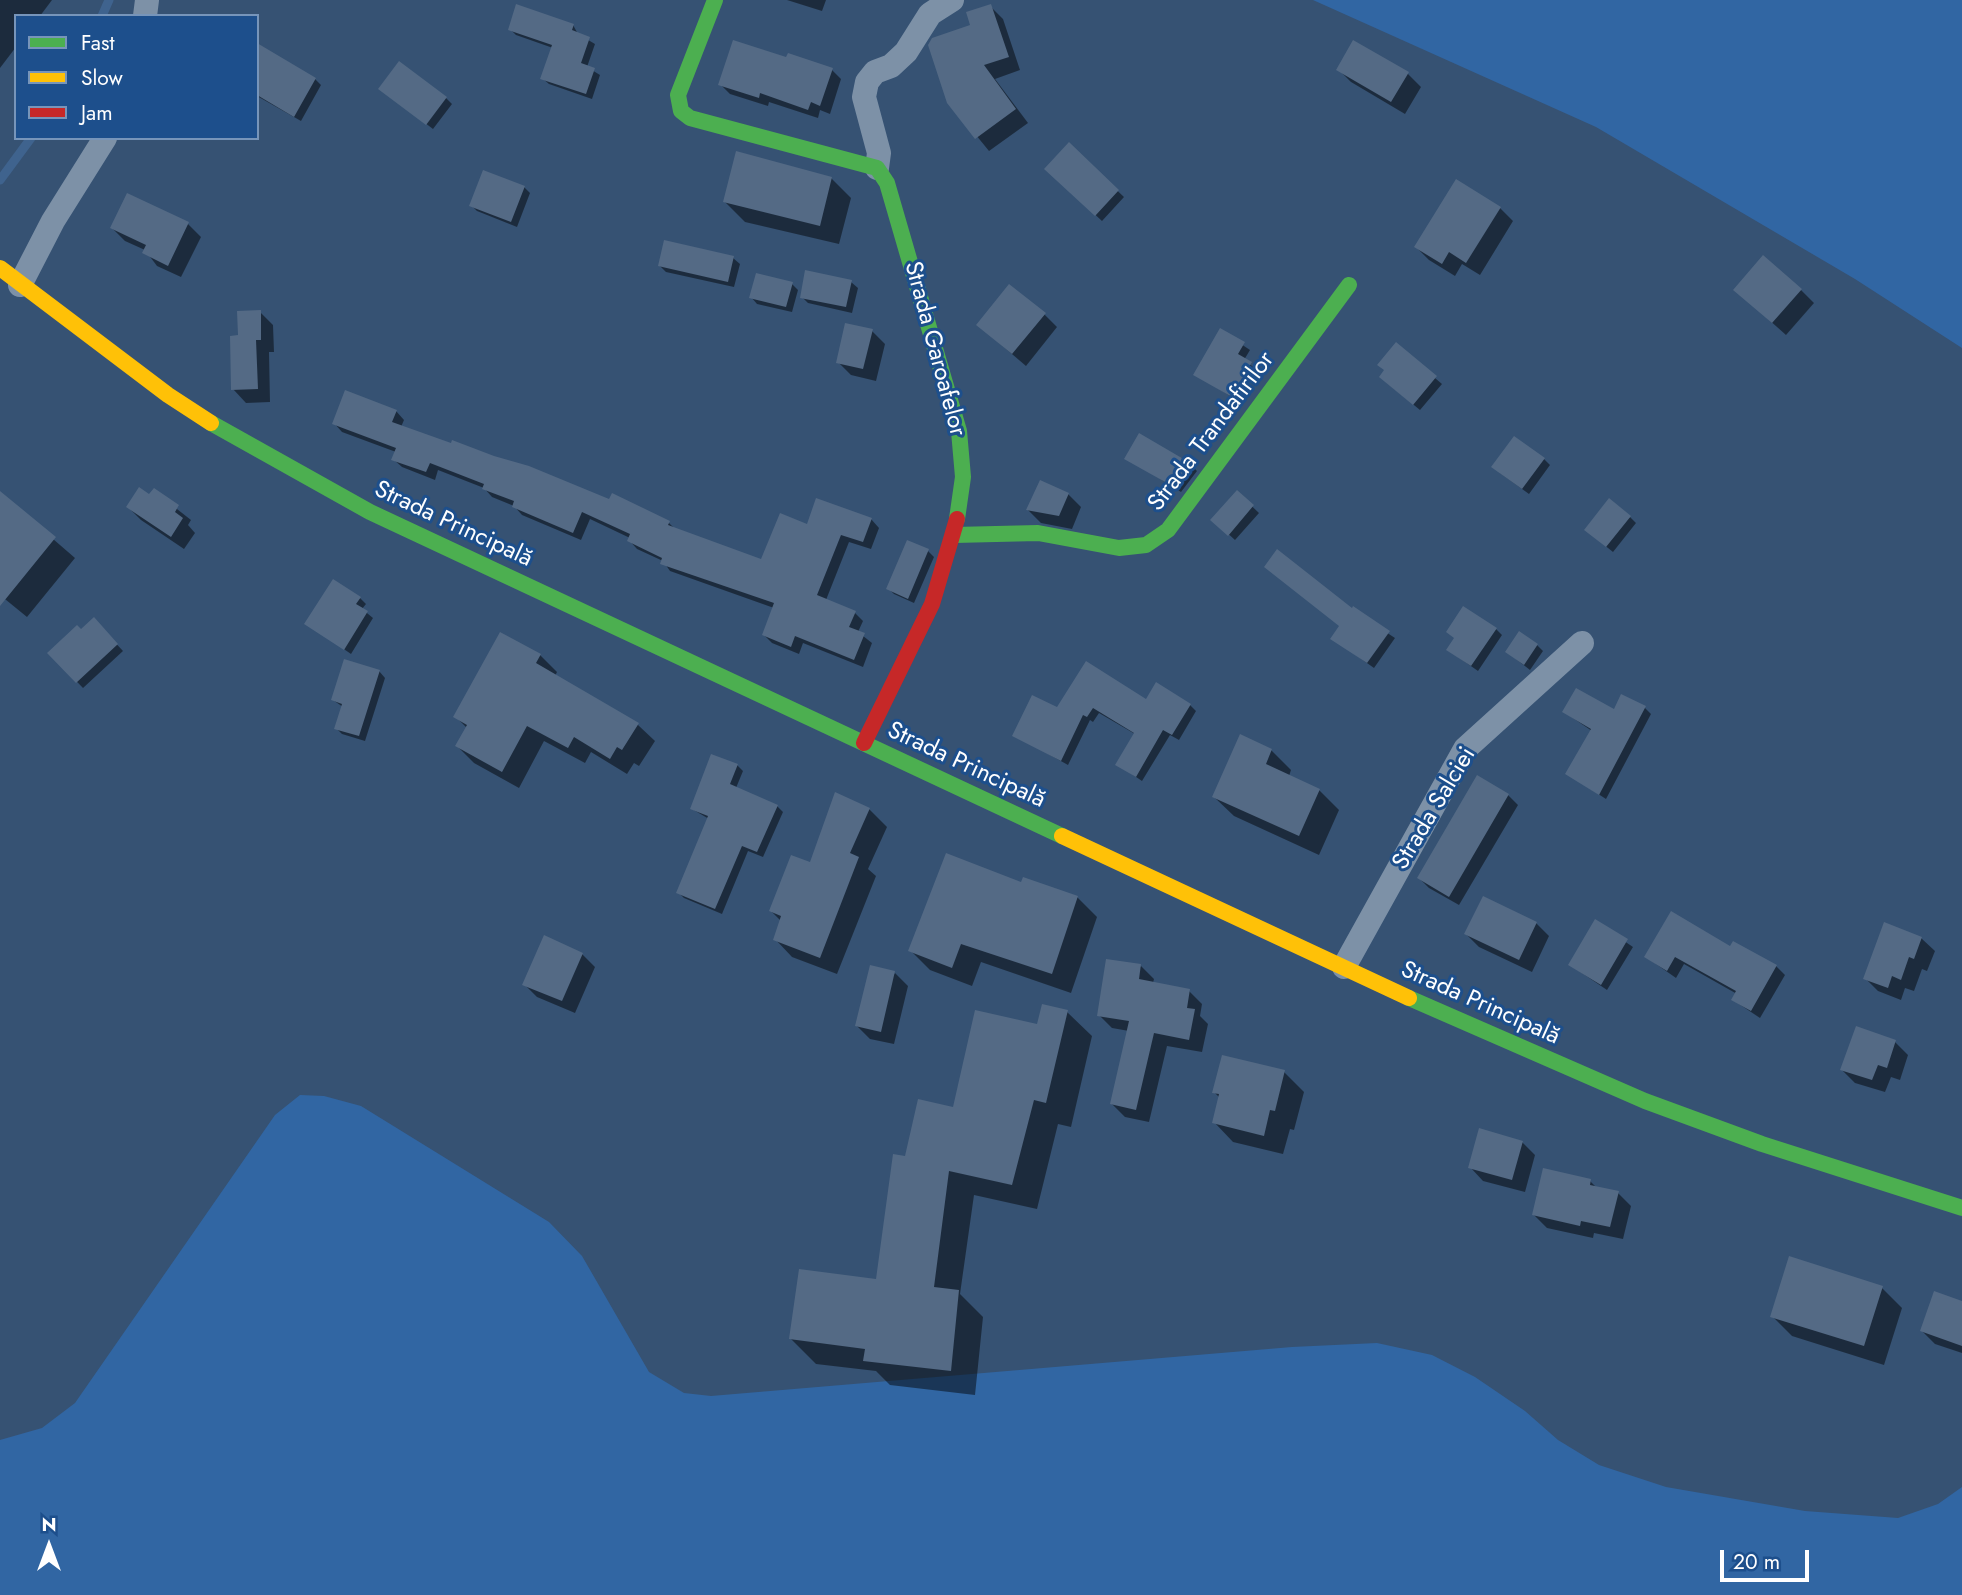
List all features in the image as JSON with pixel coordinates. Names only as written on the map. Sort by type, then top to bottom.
[{"type":"main road","points":[[715,0],[677,95],[681,111],[690,118],[877,168]]},
{"type":"main road","name":"Strada Garoafelor","points":[[864,743],[932,604],[954,535],[963,478],[959,431],[887,183],[877,168]]},
{"type":"main road","name":"Strada Principală","points":[[0,268],[168,395],[307,480],[1493,1037],[1645,1101],[1762,1144],[1962,1208]]},
{"type":"main road","name":"Strada Trandafirilor","points":[[954,535],[1038,533],[1119,548],[1146,545],[1168,530],[1349,285]]},
{"type":"street","name":"Strada Garoafelor","points":[[877,168],[879,153],[864,97],[867,82],[875,72],[891,66],[906,52],[930,14],[952,0]]},
{"type":"street","points":[[20,285],[53,221],[104,140]]},
{"type":"street","name":"Strada Salciei","points":[[1345,967],[1465,749],[1582,643]]},
{"type":"shaded area","points":[[1313,0],[1962,0],[1962,348],[1855,279],[1596,127]]},
{"type":"shaded area","points":[[300,1095],[324,1096],[361,1106],[549,1222],[582,1256],[649,1372],[684,1393],[711,1396],[1292,1347],[1377,1343],[1432,1355],[1475,1377],[1525,1411],[1558,1440],[1599,1465],[1666,1487],[1805,1511],[1898,1518],[1938,1504],[1962,1487],[1962,1595],[0,1595],[0,1440],[42,1428],[75,1403],[275,1115]]},
{"type":"building","points":[[516,4],[574,24],[572,30],[590,37],[581,63],[595,68],[586,94],[540,79],[552,45],[508,30]]},
{"type":"building","points":[[991,4],[1009,57],[984,65],[1016,109],[975,139],[947,103],[928,45],[932,38],[970,25],[966,12]]},
{"type":"building","points":[[733,40],[786,57],[788,53],[833,68],[820,106],[811,102],[808,110],[760,93],[759,98],[718,85]]},
{"type":"building","points":[[1353,40],[1409,72],[1391,102],[1336,70]]},
{"type":"building","points":[[259,44],[316,78],[294,117],[259,96]]},
{"type":"building","points":[[399,61],[447,97],[426,125],[378,89]]},
{"type":"building","points":[[1069,142],[1119,190],[1095,216],[1044,169]]},
{"type":"building","points":[[736,151],[832,177],[820,226],[723,202]]},
{"type":"building","points":[[483,170],[525,186],[511,222],[469,206]]},
{"type":"building","points":[[1456,179],[1501,207],[1466,263],[1449,252],[1442,264],[1414,247]]},
{"type":"building","points":[[127,193],[189,222],[168,266],[142,253],[146,245],[110,228]]},
{"type":"building","points":[[664,240],[734,256],[728,282],[658,266]]},
{"type":"building","points":[[1763,255],[1802,289],[1772,323],[1733,290]]},
{"type":"building","points":[[805,270],[852,280],[846,307],[800,298]]},
{"type":"building","points":[[756,273],[793,282],[786,307],[749,298]]},
{"type":"building","points":[[1009,284],[1046,313],[1012,354],[976,325]]},
{"type":"building","points":[[261,310],[261,340],[256,340],[258,389],[231,390],[230,336],[238,335],[237,311]]},
{"type":"building","points":[[845,323],[873,329],[863,369],[836,363]]},
{"type":"building","points":[[1220,328],[1245,342],[1238,354],[1252,362],[1232,397],[1193,375]]},
{"type":"building","points":[[1396,342],[1437,376],[1413,405],[1379,377],[1384,370],[1377,365]]},
{"type":"building","points":[[345,390],[397,410],[392,422],[529,466],[609,499],[612,493],[670,521],[668,525],[761,559],[780,513],[807,524],[816,498],[872,518],[863,542],[841,535],[817,595],[856,611],[849,627],[865,633],[854,660],[795,636],[791,647],[762,635],[774,603],[660,564],[662,558],[627,541],[630,534],[582,512],[573,533],[512,507],[514,501],[482,489],[484,484],[430,463],[426,472],[391,460],[396,448],[332,424]]},
{"type":"building","points":[[1139,433],[1192,464],[1174,487],[1124,459]]},
{"type":"building","points":[[1514,436],[1545,458],[1522,489],[1491,467]]},
{"type":"building","points":[[1040,480],[1069,493],[1059,516],[1026,510]]},
{"type":"building","points":[[139,487],[149,494],[154,488],[179,505],[175,512],[183,518],[171,537],[126,507]]},
{"type":"building","points":[[1237,490],[1254,505],[1228,536],[1210,520]]},
{"type":"building","points":[[0,491],[56,537],[0,606]]},
{"type":"building","points":[[1609,498],[1631,516],[1606,547],[1584,530]]},
{"type":"building","points":[[907,540],[929,549],[908,599],[886,589]]},
{"type":"building","points":[[1277,549],[1352,608],[1353,606],[1390,631],[1367,663],[1330,639],[1339,626],[1264,567]]},
{"type":"building","points":[[333,579],[361,597],[356,604],[368,611],[344,650],[304,624]]},
{"type":"building","points":[[1463,606],[1497,628],[1471,666],[1446,650],[1454,638],[1446,632]]},
{"type":"building","points":[[94,617],[118,644],[76,683],[47,653],[77,625],[81,629]]},
{"type":"building","points":[[1519,631],[1538,644],[1524,665],[1505,652]]},
{"type":"building","points":[[500,632],[541,654],[536,663],[639,723],[622,750],[617,747],[610,759],[574,737],[568,748],[527,726],[502,772],[455,746],[467,725],[453,717]]},
{"type":"building","points":[[344,659],[380,670],[359,736],[334,729],[342,704],[331,700]]},
{"type":"building","points":[[1086,661],[1146,699],[1156,682],[1191,704],[1172,735],[1163,730],[1136,777],[1115,765],[1134,733],[1093,708],[1087,717],[1083,715],[1061,761],[1012,736],[1032,695],[1057,707]]},
{"type":"building","points":[[1576,688],[1614,709],[1621,694],[1646,706],[1599,795],[1565,774],[1591,729],[1562,712]]},
{"type":"building","points":[[1240,734],[1272,749],[1266,764],[1320,789],[1299,836],[1212,797]]},
{"type":"building","points":[[711,754],[738,764],[730,784],[778,805],[757,852],[742,846],[715,909],[676,893],[708,816],[690,809]]},
{"type":"building","points":[[1477,775],[1509,794],[1449,897],[1417,878]]},
{"type":"building","points":[[835,792],[870,808],[850,853],[859,857],[820,958],[773,940],[781,916],[769,911],[791,855],[810,862]]},
{"type":"building","points":[[946,853],[1021,882],[1023,877],[1078,896],[1052,974],[961,944],[952,968],[908,951]]},
{"type":"building","points":[[1483,896],[1537,922],[1519,960],[1464,934]]},
{"type":"building","points":[[1671,911],[1730,946],[1733,941],[1777,965],[1751,1011],[1731,1000],[1736,991],[1675,957],[1667,971],[1644,957]]},
{"type":"building","points":[[1595,919],[1628,939],[1601,985],[1568,965]]},
{"type":"building","points":[[1884,922],[1922,937],[1914,959],[1909,957],[1901,980],[1892,976],[1888,988],[1863,979]]},
{"type":"building","points":[[544,935],[583,953],[562,1001],[522,985]]},
{"type":"building","points":[[1106,959],[1141,964],[1139,979],[1190,989],[1187,1008],[1195,1009],[1189,1040],[1154,1033],[1136,1110],[1110,1104],[1129,1021],[1097,1016]]},
{"type":"building","points":[[870,965],[895,971],[881,1032],[855,1026]]},
{"type":"building","points":[[1042,1004],[1068,1010],[1046,1103],[1034,1100],[1012,1185],[949,1171],[934,1287],[959,1290],[951,1371],[863,1361],[865,1349],[789,1339],[799,1269],[876,1279],[893,1154],[905,1156],[918,1099],[953,1107],[975,1010],[1037,1024]]},
{"type":"building","points":[[1856,1026],[1896,1040],[1887,1068],[1878,1065],[1872,1080],[1840,1070]]},
{"type":"building","points":[[1222,1055],[1285,1070],[1275,1111],[1270,1110],[1264,1136],[1212,1123],[1219,1094],[1212,1093]]},
{"type":"building","points":[[1479,1128],[1523,1141],[1512,1180],[1468,1168]]},
{"type":"building","points":[[1543,1168],[1591,1179],[1590,1185],[1619,1191],[1610,1227],[1581,1221],[1580,1226],[1532,1215]]},
{"type":"building","points":[[1789,1256],[1883,1286],[1864,1346],[1770,1317]]},
{"type":"building","points":[[1934,1291],[1962,1301],[1962,1346],[1920,1331]]},
{"type":"waterway","points":[[103,14],[109,0]]},
{"type":"waterway","points":[[0,180],[30,140]]},
{"type":"traffic: fast","points":[[715,0],[678,95],[681,111],[690,118],[877,168],[887,183],[959,431],[963,477],[957,519]]},
{"type":"traffic: fast","points":[[954,535],[1038,533],[1119,548],[1146,545],[1168,530],[1349,285]]},
{"type":"traffic: fast","points":[[211,423],[370,512],[1062,836]]},
{"type":"traffic: fast","points":[[1409,998],[1645,1101],[1762,1144],[1962,1208]]},
{"type":"traffic: slow","points":[[0,268],[168,395],[211,423]]},
{"type":"traffic: slow","points":[[1062,836],[1409,998]]},
{"type":"traffic: jam","points":[[864,743],[932,604],[957,519]]}]
